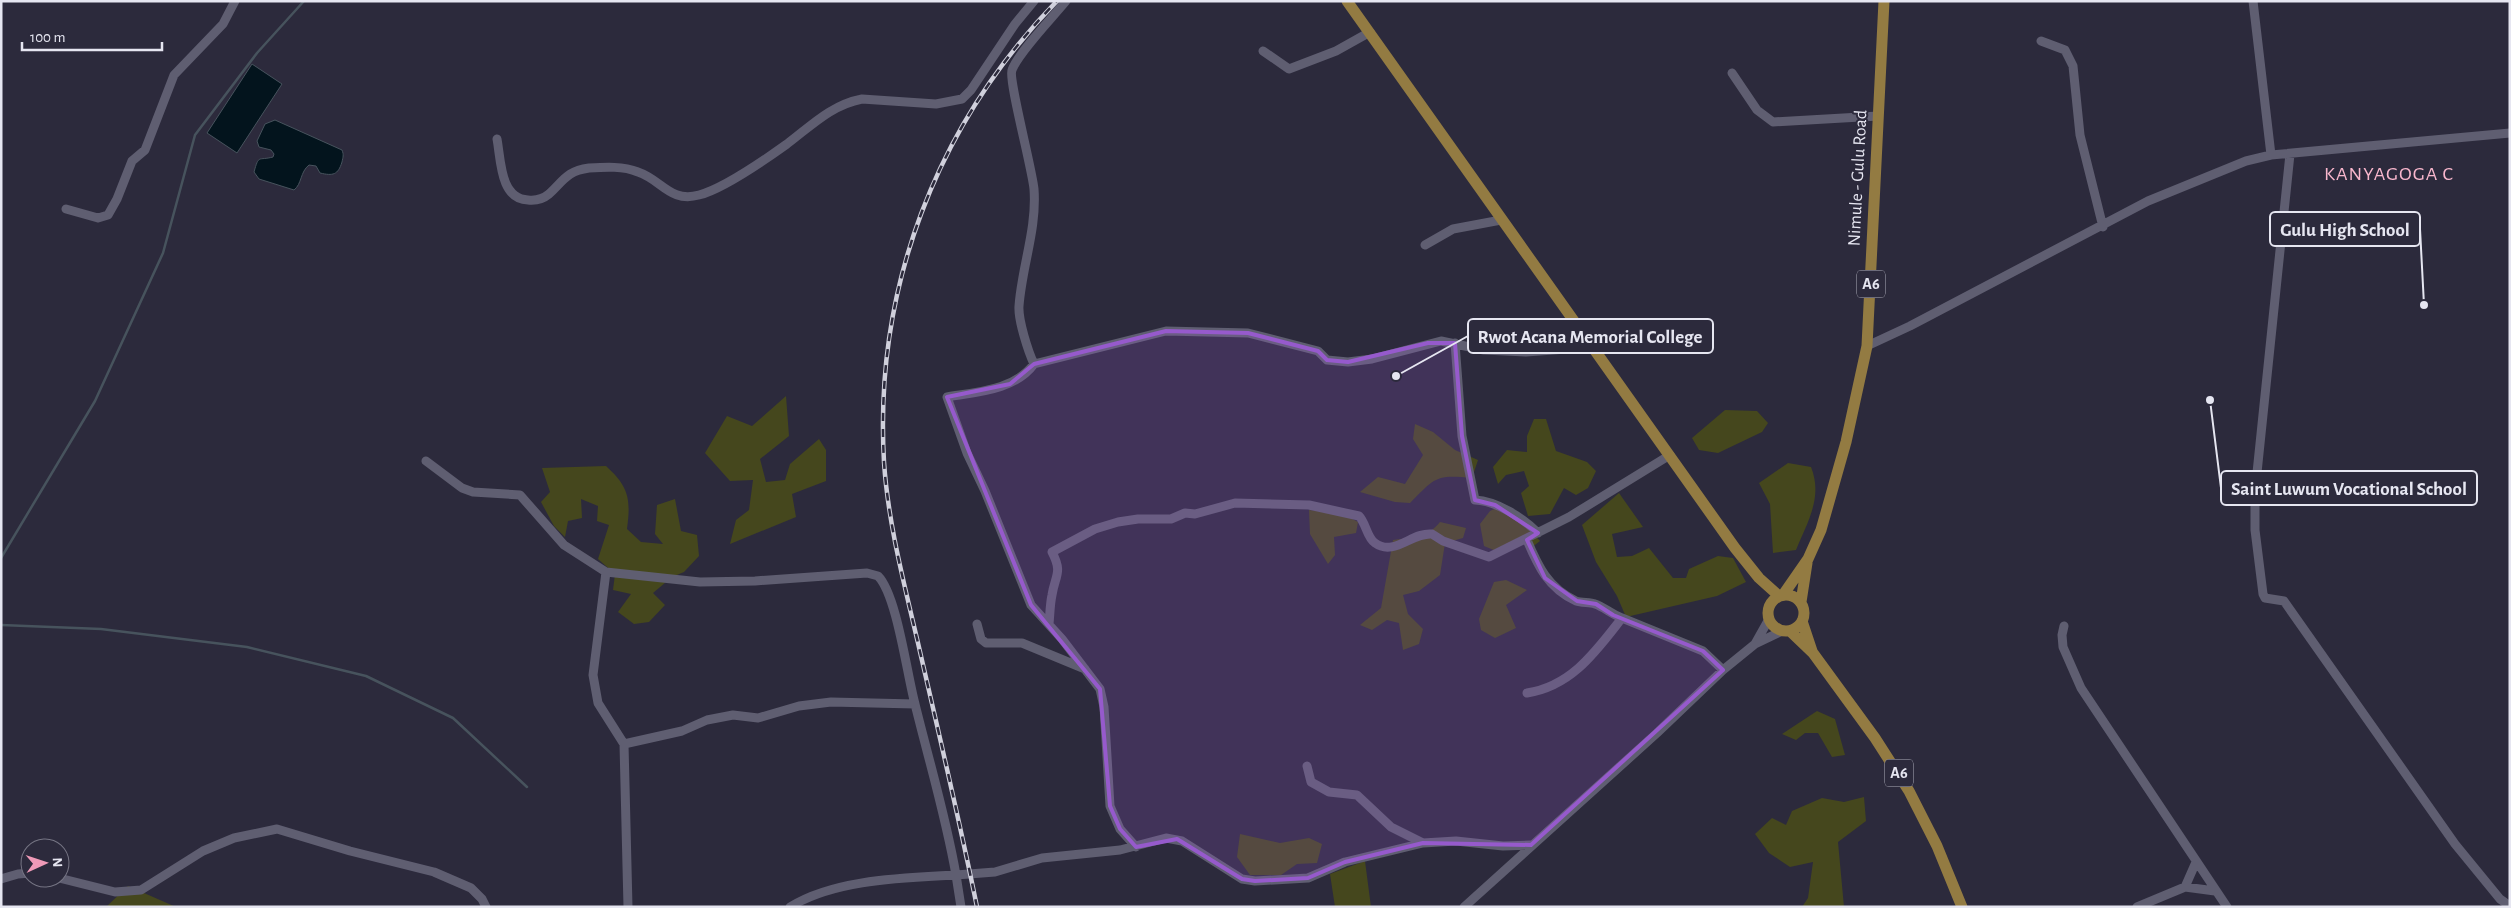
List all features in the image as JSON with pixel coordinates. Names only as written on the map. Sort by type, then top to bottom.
[{"type":"main road","points":[[1347,1],[1425,114],[1594,347],[1735,548],[1777,598]]},
{"type":"main road","name":"Nimule - Gulu Road","points":[[1800,602],[1808,559],[1821,530],[1846,442],[1867,346],[1884,1]]},
{"type":"main road","name":"Nimule - Gulu Road","points":[[1777,598],[1808,559]]},
{"type":"main road","points":[[1777,598],[1794,597],[1800,602]]},
{"type":"main road","points":[[1769,618],[1777,598]]},
{"type":"main road","name":"A6","points":[[1800,602],[1804,613],[1802,621],[1813,653]]},
{"type":"main road","name":"A6","points":[[1769,618],[1775,628],[1786,631],[1813,653],[1875,738],[1910,791],[1937,846],[1962,907]]},
{"type":"main road","points":[[1786,631],[1797,627],[1802,621]]},
{"type":"street","points":[[66,208],[98,218],[108,215],[117,199],[132,161],[144,150],[174,75],[223,24],[235,1]]},
{"type":"street","points":[[497,139],[506,185],[521,200],[541,200],[562,179],[577,170],[602,167],[626,168],[640,172],[675,196],[686,198],[697,196],[710,192],[724,184],[788,143],[809,125],[838,107],[853,101],[936,104],[962,99],[971,90],[1015,24],[1034,1]]},
{"type":"street","points":[[1034,364],[1029,353],[1018,308],[1031,244],[1034,192],[1030,157],[1010,76],[1017,60],[1066,1]]},
{"type":"street","points":[[2253,1],[2271,155]]},
{"type":"street","points":[[1263,51],[1289,69],[1336,51],[1370,32]]},
{"type":"street","points":[[2041,41],[2065,50],[2073,66],[2080,135],[2103,227]]},
{"type":"street","points":[[1732,73],[1757,110],[1773,122],[1878,116]]},
{"type":"street","points":[[1867,346],[1910,326],[2103,227],[2148,201],[2246,161],[2271,155],[2510,133]]},
{"type":"street","points":[[2290,154],[2255,492],[2255,530],[2263,594],[2265,598],[2284,601],[2455,844],[2500,899],[2510,906]]},
{"type":"street","points":[[1425,244],[1454,229],[1501,220]]},
{"type":"street","points":[[1136,847],[1120,828],[1110,806],[1103,697],[1097,683],[1031,605],[985,491],[967,453],[947,397],[1010,384],[1026,375],[1034,364],[1166,331],[1248,333],[1318,351],[1326,360],[1348,362],[1372,359],[1428,343],[1455,343],[1484,350],[1526,352],[1594,347]]},
{"type":"street","points":[[1455,343],[1462,436],[1475,500],[1495,505],[1514,515],[1538,533]]},
{"type":"street","points":[[1049,624],[1052,593],[1058,578],[1057,562],[1052,552],[1095,529],[1118,522],[1171,518],[1185,513],[1195,514],[1235,503],[1310,505],[1359,516],[1373,542],[1385,547],[1396,546],[1419,535],[1432,534],[1443,541],[1489,557],[1527,540],[1569,517],[1670,456]]},
{"type":"street","points":[[426,461],[462,488],[473,492],[520,495],[564,545],[606,572],[700,582],[867,573],[878,576],[886,587],[901,636],[915,704],[937,781],[961,907]]},
{"type":"street","points":[[1527,540],[1541,571],[1553,586],[1577,601],[1596,604],[1606,612],[1703,651],[1723,670]]},
{"type":"street","points":[[606,572],[594,675],[595,690],[603,711],[624,744],[628,907]]},
{"type":"street","points":[[1527,693],[1555,685],[1584,665],[1622,618]]},
{"type":"street","points":[[1755,644],[1769,618]]},
{"type":"street","points":[[977,624],[981,638],[986,643],[1022,643],[1085,668]]},
{"type":"street","points":[[2064,626],[2062,635],[2063,647],[2081,688],[2227,907]]},
{"type":"street","points":[[1464,907],[1657,733],[1723,670],[1755,644],[1786,631]]},
{"type":"street","points":[[624,744],[682,731],[707,720],[733,715],[758,718],[799,706],[831,702],[915,704]]},
{"type":"street","points":[[1307,766],[1310,782],[1333,793],[1344,792],[1357,795],[1391,827],[1423,843]]},
{"type":"street","points":[[70,881],[108,890],[136,891],[203,851],[234,838],[277,829],[336,847],[434,872],[471,888],[486,907]]},
{"type":"street","points":[[790,907],[813,896],[872,882],[995,872],[1024,862],[1055,856],[1136,847],[1159,839],[1177,839],[1242,879],[1255,881],[1308,878],[1345,862],[1423,843],[1456,841],[1503,846],[1531,845]]},
{"type":"street","points":[[2185,888],[2196,862]]},
{"type":"street","points":[[1,879],[20,874]]},
{"type":"street","points":[[2137,907],[2185,888],[2215,890]]},
{"type":"highlighted area","points":[[1166,331],[1248,333],[1318,351],[1327,360],[1348,362],[1428,343],[1455,343],[1462,436],[1475,500],[1495,505],[1538,533],[1527,540],[1545,578],[1577,601],[1596,604],[1613,615],[1703,651],[1723,670],[1531,845],[1423,843],[1345,862],[1308,878],[1255,881],[1242,879],[1177,839],[1136,847],[1120,829],[1110,806],[1100,689],[1031,605],[947,397],[1010,384],[1034,364]]},
{"type":"green space","points":[[786,396],[789,436],[760,459],[766,482],[785,480],[790,464],[819,439],[826,450],[826,481],[792,494],[796,517],[730,544],[736,520],[749,510],[753,480],[730,481],[705,453],[727,416],[752,426]]},
{"type":"green space","points":[[1725,410],[1757,411],[1768,423],[1762,432],[1718,453],[1699,450],[1692,438]]},
{"type":"green space","points":[[1534,419],[1546,419],[1556,451],[1587,462],[1596,471],[1588,488],[1576,495],[1564,488],[1550,514],[1528,516],[1521,493],[1529,486],[1524,471],[1506,475],[1498,484],[1493,467],[1507,450],[1527,452],[1527,436]]},
{"type":"green space","points":[[1415,424],[1433,432],[1455,450],[1478,460],[1472,478],[1450,477],[1436,480],[1410,503],[1395,502],[1360,492],[1378,477],[1405,484],[1423,455],[1413,439]]},
{"type":"green space","points":[[1788,463],[1811,467],[1814,478],[1815,499],[1796,550],[1773,553],[1770,504],[1759,483]]},
{"type":"green space","points":[[606,466],[620,480],[624,487],[629,509],[627,529],[641,542],[663,544],[655,534],[657,505],[675,499],[681,531],[697,535],[699,556],[684,572],[672,577],[653,593],[665,605],[649,622],[634,624],[618,612],[631,594],[613,590],[615,574],[598,559],[609,525],[597,521],[598,506],[581,499],[582,518],[568,521],[565,537],[554,526],[541,502],[550,492],[542,468]]},
{"type":"green space","points":[[1619,493],[1643,527],[1612,534],[1617,557],[1632,556],[1649,548],[1673,578],[1686,578],[1689,569],[1718,556],[1733,558],[1746,582],[1717,596],[1626,617],[1617,596],[1596,562],[1582,525]]},
{"type":"green space","points":[[1500,506],[1526,525],[1540,541],[1531,548],[1516,541],[1496,551],[1484,546],[1480,524],[1490,511]]},
{"type":"green space","points":[[1309,510],[1343,514],[1358,522],[1356,533],[1334,537],[1335,555],[1328,564],[1310,534]]},
{"type":"green space","points":[[1440,522],[1466,528],[1463,538],[1445,543],[1440,575],[1419,591],[1403,595],[1408,614],[1423,629],[1419,644],[1403,650],[1399,623],[1387,620],[1372,630],[1360,625],[1381,608],[1393,540],[1425,534],[1435,528]]},
{"type":"green space","points":[[1506,580],[1527,590],[1506,605],[1516,628],[1495,638],[1481,630],[1479,619],[1494,582]]},
{"type":"green space","points":[[1817,711],[1835,719],[1845,755],[1832,757],[1818,733],[1805,733],[1796,740],[1782,734]]},
{"type":"green space","points":[[1864,797],[1866,821],[1838,842],[1844,907],[1802,907],[1808,898],[1813,862],[1790,867],[1769,853],[1755,834],[1772,818],[1786,825],[1792,811],[1822,798],[1844,802]]},
{"type":"green space","points":[[1240,834],[1280,843],[1309,838],[1322,844],[1317,863],[1297,864],[1281,875],[1250,875],[1237,857]]},
{"type":"green space","points":[[1365,861],[1371,907],[1335,907],[1330,874]]},
{"type":"green space","points":[[128,886],[176,907],[106,907]]},
{"type":"water","points":[[252,64],[282,84],[237,153],[207,133]]},
{"type":"water","points":[[275,120],[342,150],[343,157],[339,170],[334,174],[325,174],[320,173],[316,166],[309,165],[294,190],[259,179],[254,172],[258,160],[273,157],[274,154],[271,150],[259,147],[257,141],[265,124]]},
{"type":"waterway","points":[[1,558],[95,401],[163,253],[195,135],[257,53],[304,1]]},
{"type":"waterway","points":[[1,625],[101,629],[247,647],[366,676],[453,718],[527,787]]},
{"type":"railway","points":[[977,907],[893,530],[884,462],[884,398],[890,334],[902,273],[921,213],[946,156],[978,101],[1014,49],[1057,1]]},
{"type":"place","name":"Gulu High School","points":[[2424,305]]},
{"type":"place","name":"Rwot Acana Memorial College","points":[[1396,376]]},
{"type":"place","name":"Saint Luwum Vocational School","points":[[2210,400]]},
{"type":"district","name":"KANYAGOGA C","points":[[2389,174]]}]
